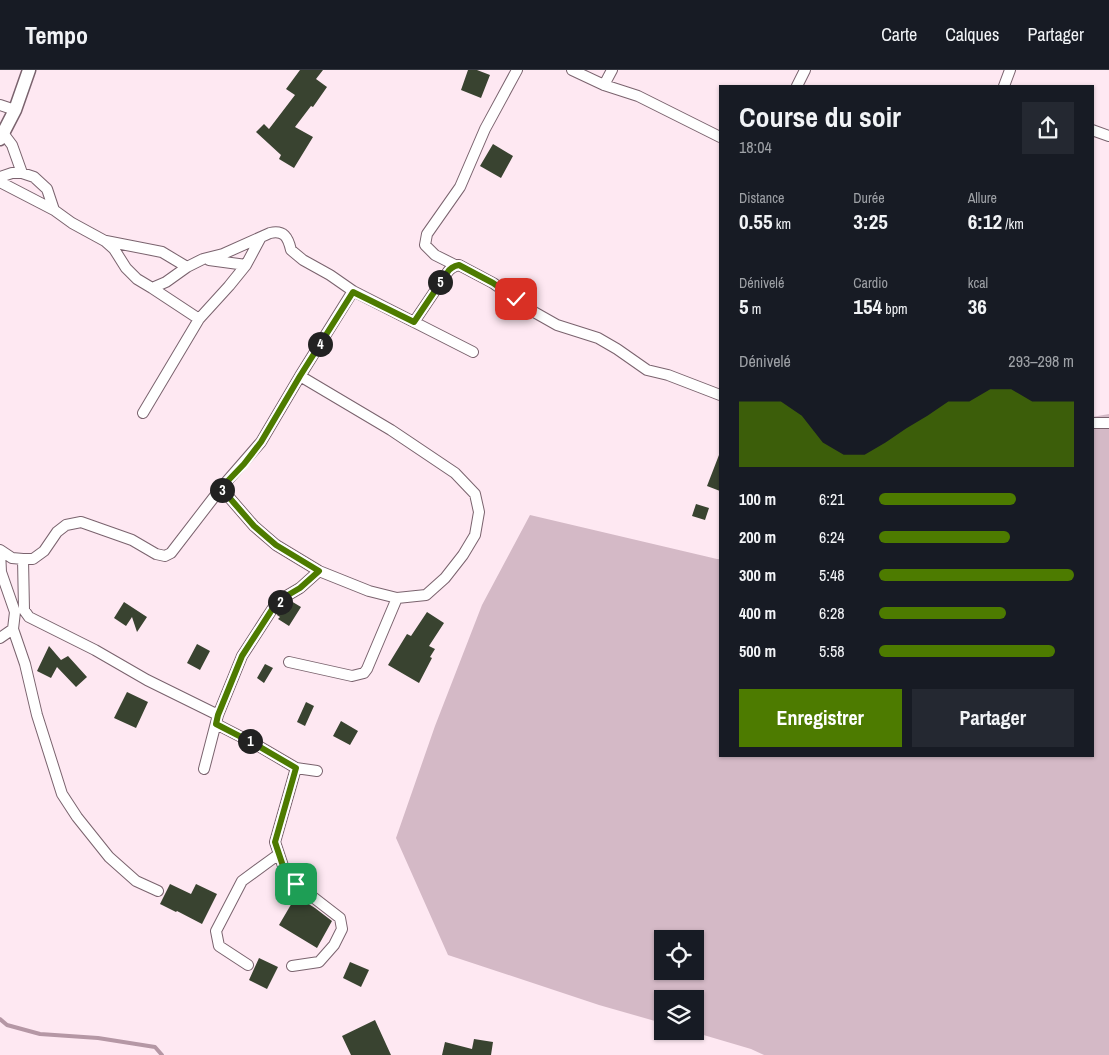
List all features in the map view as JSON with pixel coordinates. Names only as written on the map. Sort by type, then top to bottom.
[{"type":"street","points":[[22,173],[12,145],[2,136],[15,110],[29,70]]},
{"type":"street","points":[[516,70],[485,129],[460,187],[426,234],[425,245],[435,256],[459,265],[493,283],[534,312],[556,324],[598,338],[647,370],[668,375],[719,395]]},
{"type":"street","points":[[572,70],[604,85],[638,96],[719,137]]},
{"type":"street","points":[[604,85],[612,70]]},
{"type":"street","points":[[798,85],[805,70]]},
{"type":"street","points":[[1007,85],[1010,70]]},
{"type":"street","points":[[0,105],[15,110]]},
{"type":"street","points":[[1094,131],[1109,136]]},
{"type":"street","points":[[0,177],[12,173],[22,173],[34,178],[47,189],[54,210]]},
{"type":"street","points":[[0,182],[54,210],[72,224],[105,241],[114,249],[131,274],[199,320]]},
{"type":"street","points":[[152,288],[166,282],[187,267],[204,259],[223,254],[277,231],[289,240],[290,250],[353,292],[473,352]]},
{"type":"street","points":[[143,413],[199,320],[246,265],[261,237]]},
{"type":"street","points":[[105,241],[162,252],[187,267]]},
{"type":"street","points":[[204,259],[246,265]]},
{"type":"street","points":[[414,322],[450,268],[455,265]]},
{"type":"street","points":[[0,550],[12,558],[33,559],[44,551],[57,532],[66,525],[81,522],[132,540],[156,554],[165,556],[170,553],[221,488],[244,464],[261,442],[353,292]]},
{"type":"street","points":[[221,488],[254,526],[276,545],[319,571],[369,591],[397,598],[426,595],[445,578],[463,555],[475,536],[479,512],[475,494],[455,473],[392,430],[300,376]]},
{"type":"street","points":[[1094,423],[1109,423]]},
{"type":"street","points":[[0,550],[1,572],[20,611],[95,650],[296,768],[317,771]]},
{"type":"street","points":[[0,638],[13,629],[20,611],[23,560]]},
{"type":"street","points":[[204,768],[217,720],[242,656],[273,608],[283,598],[300,588],[319,571]]},
{"type":"street","points":[[289,662],[352,676],[364,673],[367,670],[397,598]]},
{"type":"street","points":[[13,629],[25,664],[37,715],[62,794],[77,817],[109,857],[136,881],[158,891]]},
{"type":"street","points":[[292,966],[319,962],[334,945],[342,928],[340,918],[296,884],[283,866],[275,842],[296,768]]},
{"type":"street","points":[[248,965],[219,946],[216,931],[242,881],[279,854]]},
{"type":"shaded area","points":[[1109,414],[1109,1055],[764,1055],[751,1049],[704,1035],[704,990],[654,990],[654,1021],[599,1005],[448,955],[396,838],[435,726],[482,605],[530,515],[719,559],[719,757],[1094,757],[1094,417]]},
{"type":"building","points":[[300,70],[323,70],[316,79],[327,87],[313,107],[311,106],[295,127],[313,137],[294,168],[279,159],[281,155],[256,132],[264,124],[269,129],[295,95],[286,89]]},
{"type":"building","points":[[468,70],[477,70],[490,75],[481,98],[461,90]]},
{"type":"building","points":[[493,144],[513,156],[501,178],[480,166]]},
{"type":"building","points":[[719,455],[719,491],[707,486]]},
{"type":"building","points":[[696,504],[709,508],[705,520],[692,516]]},
{"type":"building","points":[[291,601],[301,607],[289,626],[278,619],[280,617],[277,615]]},
{"type":"building","points":[[124,602],[147,617],[137,632],[132,617],[126,626],[114,618]]},
{"type":"building","points":[[427,612],[444,623],[429,646],[435,649],[419,683],[388,665],[407,634],[411,636]]},
{"type":"building","points":[[197,644],[210,651],[200,670],[187,663]]},
{"type":"building","points":[[49,646],[61,660],[68,656],[87,677],[76,687],[57,667],[51,678],[37,671]]},
{"type":"building","points":[[265,664],[273,668],[264,683],[257,678]]},
{"type":"building","points":[[127,692],[148,702],[136,728],[114,718]]},
{"type":"building","points":[[306,702],[314,706],[305,726],[297,722]]},
{"type":"building","points":[[341,721],[358,731],[350,745],[333,736]]},
{"type":"building","points":[[170,884],[191,894],[196,884],[217,894],[202,924],[160,904]]},
{"type":"building","points":[[296,896],[332,921],[317,948],[279,925]]},
{"type":"building","points":[[259,958],[278,967],[267,989],[249,980]]},
{"type":"building","points":[[350,962],[369,970],[361,987],[343,978]]},
{"type":"building","points":[[375,1020],[391,1055],[351,1055],[342,1036]]},
{"type":"building","points":[[474,1039],[493,1042],[491,1055],[442,1055],[445,1042],[472,1049]]},
{"type":"waterway","points":[[0,1019],[7,1025],[40,1034],[98,1038],[155,1047],[162,1055]]},
{"type":"route","points":[[296,884],[283,866],[275,842],[296,768],[216,724],[242,656],[273,608],[283,598],[300,588],[319,571],[276,545],[254,526],[221,488],[244,464],[261,442],[353,292],[414,322],[450,268],[459,265],[493,283],[516,299]]}]
